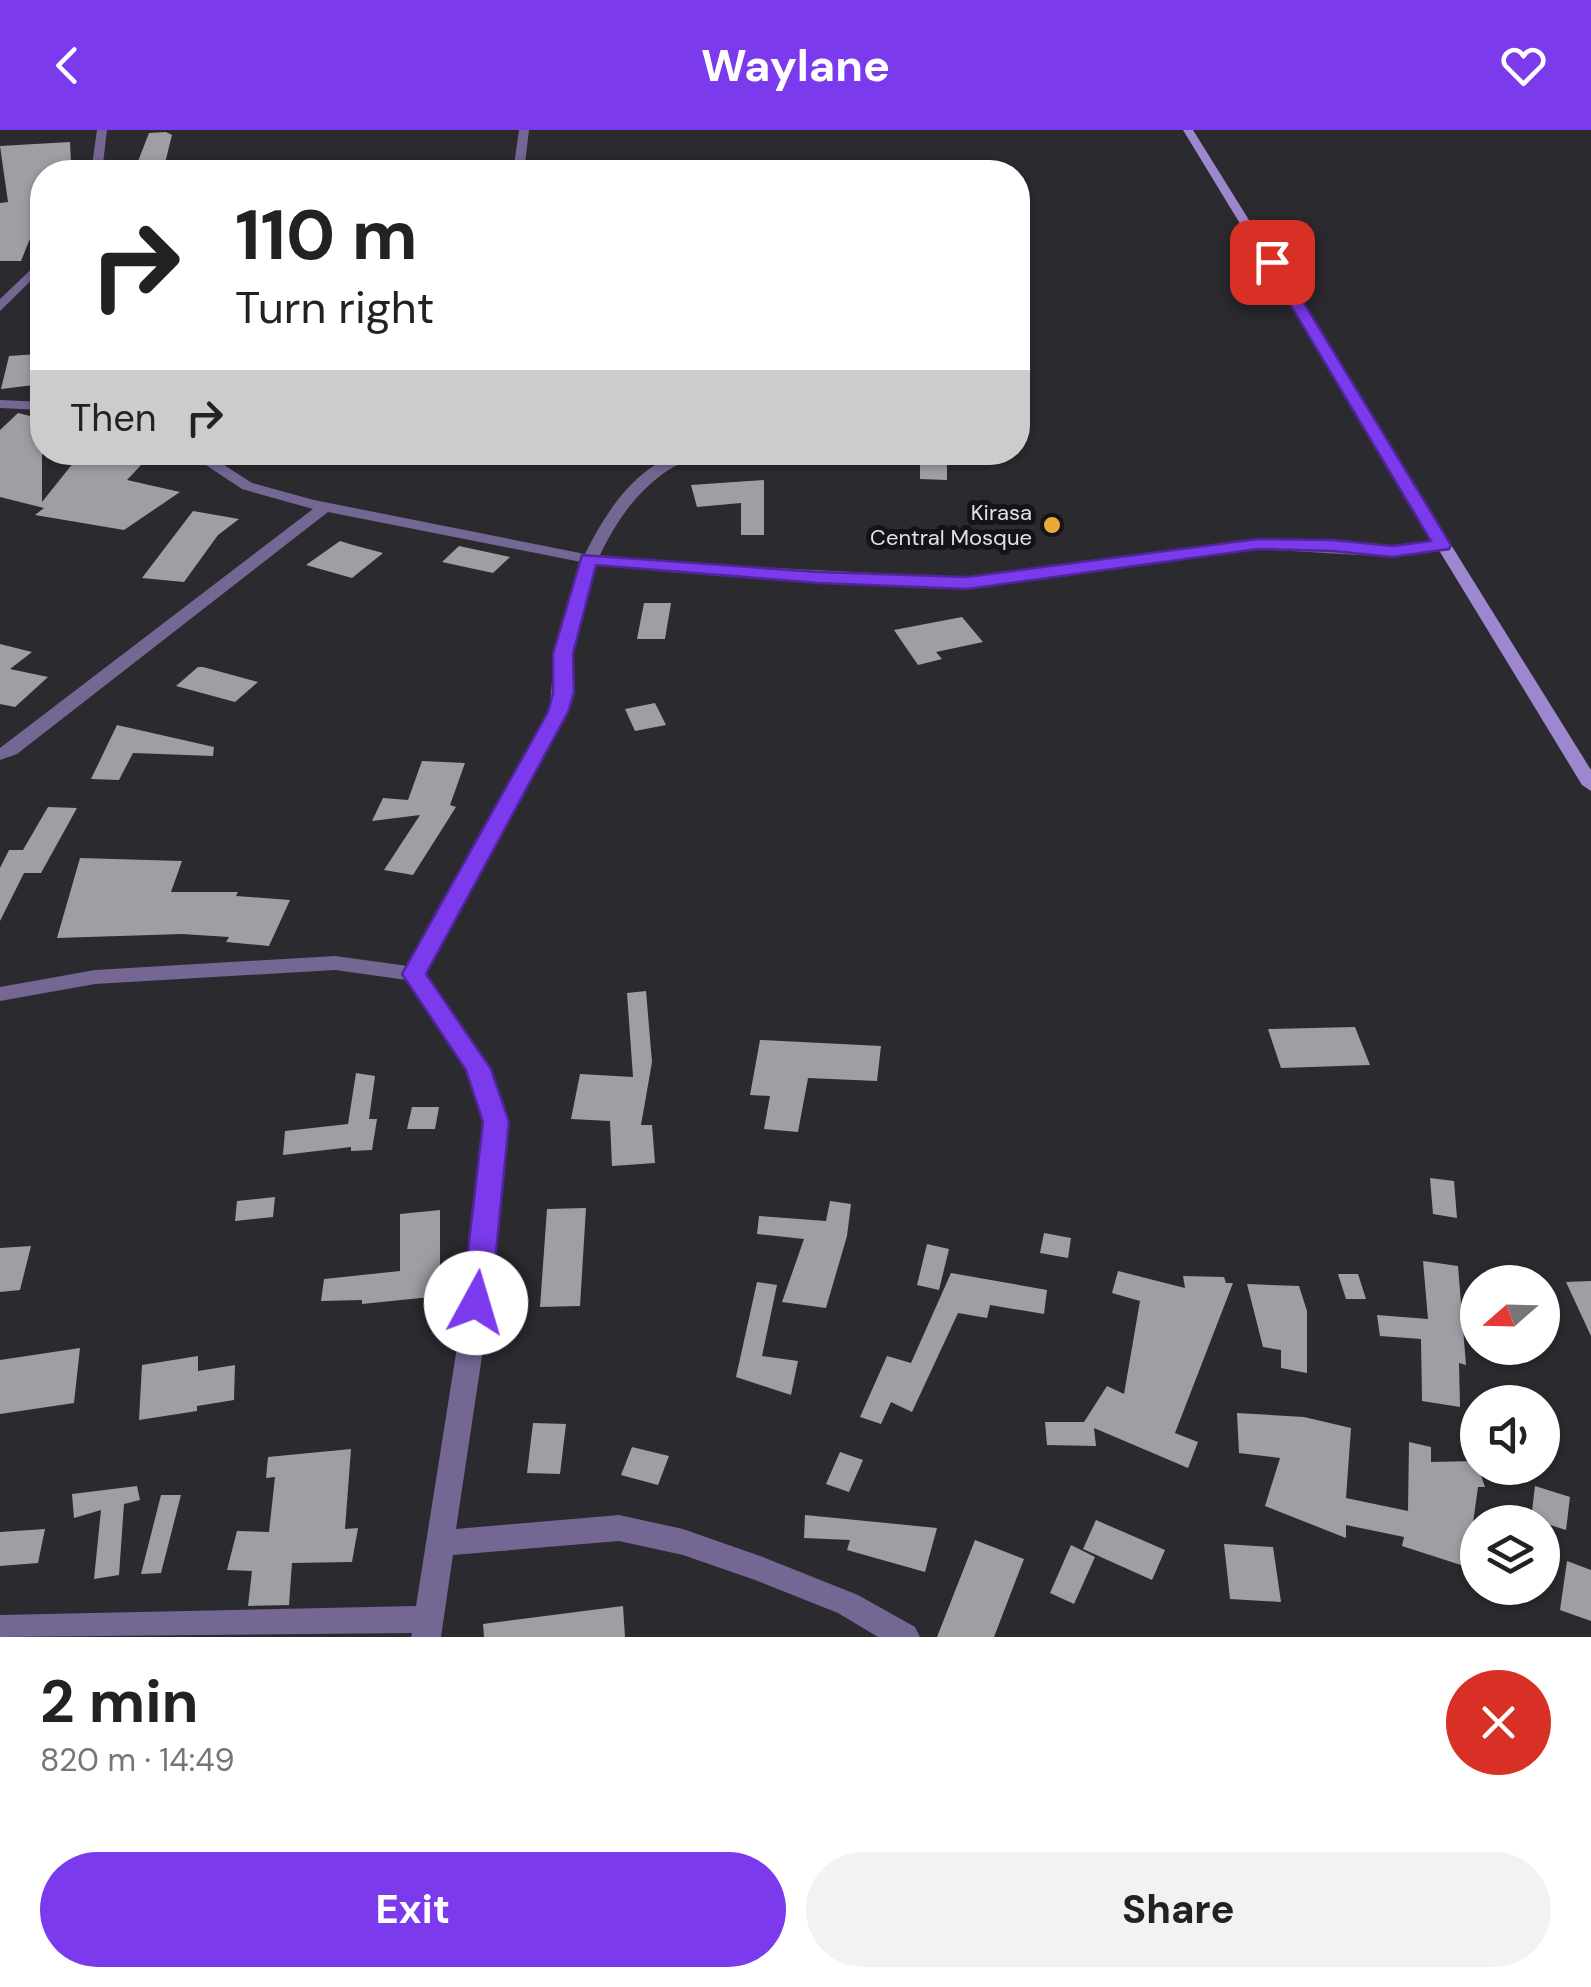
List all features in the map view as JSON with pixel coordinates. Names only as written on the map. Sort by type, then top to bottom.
[{"type":"main road","points":[[1188,130],[1591,785]]},
{"type":"street","points":[[98,160],[102,130]]},
{"type":"street","points":[[520,160],[524,130]]},
{"type":"street","points":[[0,308],[30,276]]},
{"type":"street","points":[[0,404],[30,405]]},
{"type":"street","points":[[214,465],[247,486],[325,507],[588,559],[818,578],[967,583],[1258,544],[1333,545],[1392,552],[1442,545]]},
{"type":"street","points":[[414,974],[558,712],[564,693],[563,654],[588,559],[620,505],[653,470],[664,465]]},
{"type":"street","points":[[0,754],[11,750],[325,507]]},
{"type":"street","points":[[0,994],[95,977],[335,963],[414,974],[478,1069],[496,1122],[476,1303],[428,1628],[0,1629]]},
{"type":"street","points":[[440,1544],[620,1528],[683,1542],[760,1569],[848,1604],[906,1637]]},
{"type":"building","points":[[149,133],[172,135],[166,160],[139,160]]},
{"type":"building","points":[[70,142],[71,160],[30,160],[30,239],[21,261],[0,261],[0,203],[8,202],[0,146]]},
{"type":"building","points":[[30,354],[30,385],[1,389],[9,356]]},
{"type":"building","points":[[18,413],[30,416],[30,465],[42,465],[42,502],[72,465],[141,465],[127,480],[180,492],[124,530],[35,515],[44,508],[0,497],[0,430]]},
{"type":"building","points":[[920,465],[947,465],[947,480],[920,479]]},
{"type":"building","points":[[764,480],[764,535],[741,535],[741,503],[697,507],[691,485]]},
{"type":"building","points":[[193,511],[239,519],[218,535],[184,582],[142,578]]},
{"type":"building","points":[[340,541],[383,553],[352,578],[306,565]]},
{"type":"building","points":[[459,546],[510,557],[493,573],[442,562]]},
{"type":"building","points":[[644,603],[671,603],[665,639],[637,639]]},
{"type":"building","points":[[962,617],[983,642],[936,652],[942,659],[918,665],[894,630]]},
{"type":"building","points":[[0,644],[32,652],[10,669],[48,677],[15,707],[0,704]]},
{"type":"building","points":[[198,667],[258,682],[235,702],[176,686]]},
{"type":"building","points":[[655,703],[666,725],[635,731],[625,709]]},
{"type":"building","points":[[117,725],[214,747],[213,756],[133,753],[119,780],[91,779]]},
{"type":"building","points":[[422,761],[465,763],[450,805],[456,807],[413,875],[384,870],[420,815],[372,821],[383,798],[408,800]]},
{"type":"building","points":[[48,807],[77,808],[41,873],[24,873],[0,921],[0,868],[9,850],[23,850]]},
{"type":"building","points":[[80,858],[182,861],[171,892],[238,892],[236,896],[290,900],[269,946],[226,942],[229,937],[182,934],[57,938]]},
{"type":"building","points":[[646,991],[652,1062],[641,1125],[652,1125],[655,1163],[612,1166],[610,1121],[571,1119],[580,1074],[633,1077],[627,993]]},
{"type":"building","points":[[1355,1027],[1370,1065],[1281,1068],[1268,1029]]},
{"type":"building","points":[[760,1040],[881,1046],[877,1081],[808,1078],[798,1132],[764,1129],[770,1096],[750,1095]]},
{"type":"building","points":[[356,1073],[375,1076],[369,1119],[377,1119],[372,1150],[351,1151],[351,1147],[283,1155],[285,1131],[348,1124]]},
{"type":"building","points":[[412,1107],[439,1107],[435,1129],[407,1129]]},
{"type":"building","points":[[1430,1178],[1454,1181],[1457,1218],[1433,1214]]},
{"type":"building","points":[[275,1197],[273,1217],[235,1221],[237,1201]]},
{"type":"building","points":[[830,1201],[851,1204],[847,1236],[826,1308],[782,1302],[804,1239],[757,1234],[759,1216],[826,1221]]},
{"type":"building","points":[[586,1208],[580,1306],[540,1307],[547,1209]]},
{"type":"building","points":[[440,1210],[440,1296],[362,1304],[362,1300],[321,1301],[324,1279],[400,1271],[400,1214]]},
{"type":"building","points":[[1044,1233],[1071,1238],[1068,1258],[1040,1253]]},
{"type":"building","points":[[927,1244],[949,1249],[939,1290],[917,1285]]},
{"type":"building","points":[[31,1246],[20,1290],[0,1292],[0,1248]]},
{"type":"building","points":[[1423,1261],[1458,1266],[1460,1407],[1422,1401],[1421,1339],[1380,1336],[1377,1315],[1428,1319]]},
{"type":"building","points":[[1118,1271],[1185,1288],[1183,1276],[1224,1277],[1226,1283],[1233,1283],[1175,1433],[1198,1442],[1188,1468],[1094,1428],[1096,1446],[1047,1445],[1045,1422],[1084,1422],[1107,1386],[1124,1394],[1140,1301],[1112,1293]]},
{"type":"building","points":[[951,1273],[1047,1290],[1044,1314],[990,1305],[987,1318],[958,1313],[912,1412],[891,1402],[881,1424],[860,1417],[887,1356],[911,1363]]},
{"type":"building","points":[[1338,1274],[1358,1274],[1366,1299],[1346,1299]]},
{"type":"building","points":[[1591,1281],[1591,1336],[1566,1282]]},
{"type":"building","points":[[757,1282],[777,1285],[762,1356],[798,1361],[791,1395],[736,1377]]},
{"type":"building","points":[[1247,1284],[1299,1286],[1307,1311],[1307,1373],[1281,1368],[1281,1350],[1263,1347]]},
{"type":"building","points":[[80,1348],[74,1403],[0,1414],[0,1360]]},
{"type":"building","points":[[198,1356],[198,1371],[235,1365],[234,1400],[197,1406],[197,1411],[139,1420],[142,1365]]},
{"type":"building","points":[[1237,1413],[1304,1417],[1351,1428],[1346,1498],[1408,1511],[1409,1442],[1431,1447],[1431,1462],[1460,1461],[1460,1485],[1485,1487],[1478,1487],[1476,1505],[1460,1505],[1460,1565],[1402,1546],[1404,1537],[1346,1525],[1346,1538],[1265,1506],[1280,1458],[1239,1453]]},
{"type":"building","points":[[533,1423],[566,1424],[560,1474],[527,1473]]},
{"type":"building","points":[[632,1447],[669,1456],[658,1485],[621,1475]]},
{"type":"building","points":[[351,1449],[345,1529],[358,1528],[352,1562],[292,1563],[289,1605],[248,1606],[252,1571],[227,1570],[237,1531],[269,1532],[275,1477],[266,1478],[268,1457]]},
{"type":"building","points":[[840,1452],[863,1460],[849,1492],[826,1484]]},
{"type":"building","points":[[137,1486],[140,1500],[124,1504],[119,1575],[94,1579],[101,1510],[74,1518],[72,1494]]},
{"type":"building","points":[[1535,1486],[1570,1497],[1566,1530],[1560,1528],[1560,1505],[1533,1505]]},
{"type":"building","points":[[161,1495],[181,1495],[161,1573],[141,1574]]},
{"type":"building","points":[[805,1515],[937,1528],[925,1572],[847,1550],[850,1540],[804,1538]]},
{"type":"building","points":[[1096,1520],[1165,1550],[1152,1580],[1083,1549]]},
{"type":"building","points":[[45,1529],[38,1563],[0,1566],[0,1532]]},
{"type":"building","points":[[975,1540],[1024,1559],[994,1637],[937,1637]]},
{"type":"building","points":[[1224,1544],[1273,1547],[1281,1602],[1230,1599]]},
{"type":"building","points":[[1071,1545],[1095,1557],[1074,1604],[1050,1593]]},
{"type":"building","points":[[1567,1561],[1591,1570],[1591,1621],[1560,1610]]},
{"type":"building","points":[[623,1606],[625,1637],[484,1637],[483,1624]]},
{"type":"place","name":"Kirasa Central Mosque","points":[[1052,525]]},
{"type":"route","points":[[476,1303],[496,1122],[478,1069],[414,974],[558,712],[564,693],[563,654],[588,559],[818,578],[967,583],[1012,580],[1258,544],[1333,545],[1392,552],[1442,545],[1272,262]]}]
